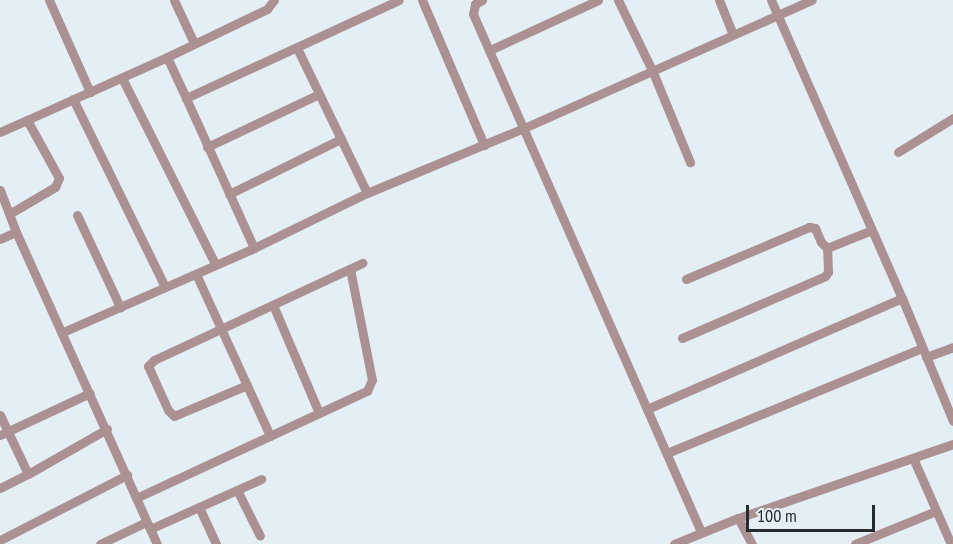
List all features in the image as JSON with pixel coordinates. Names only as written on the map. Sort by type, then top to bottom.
[{"type":"street","points":[[50,0],[90,92]]},
{"type":"street","points":[[174,0],[194,43]]},
{"type":"street","points":[[0,132],[123,78],[267,9],[273,5],[274,0]]},
{"type":"street","points":[[186,98],[399,0]]},
{"type":"street","points":[[422,0],[483,145]]},
{"type":"street","points":[[482,0],[475,4],[473,14],[701,532]]},
{"type":"street","points":[[489,50],[598,0]]},
{"type":"street","points":[[618,0],[652,70],[690,162]]},
{"type":"street","points":[[719,0],[733,34]]},
{"type":"street","points":[[771,0],[902,298],[953,421]]},
{"type":"street","points":[[63,332],[254,248],[367,194],[524,128],[812,0]]},
{"type":"street","points":[[297,48],[367,194]]},
{"type":"street","points":[[167,57],[254,248]]},
{"type":"street","points":[[123,78],[215,264]]},
{"type":"street","points":[[207,147],[319,94]]},
{"type":"street","points":[[74,99],[165,288]]},
{"type":"street","points":[[898,152],[953,118]]},
{"type":"street","points":[[9,214],[55,187],[59,182],[27,120]]},
{"type":"street","points":[[229,194],[341,139]]},
{"type":"street","points":[[0,190],[16,231],[157,544]]},
{"type":"street","points":[[77,215],[120,307]]},
{"type":"street","points":[[682,338],[825,276],[828,270],[827,248],[820,242],[815,228],[809,227],[686,279]]},
{"type":"street","points":[[827,248],[872,230]]},
{"type":"street","points":[[0,239],[16,231]]},
{"type":"street","points":[[247,385],[174,416],[168,411],[148,366],[154,360],[362,263]]},
{"type":"street","points":[[136,498],[362,394],[372,380],[350,269]]},
{"type":"street","points":[[196,274],[270,436]]},
{"type":"street","points":[[647,409],[902,298]]},
{"type":"street","points":[[273,305],[319,413]]},
{"type":"street","points":[[667,453],[924,353],[953,347]]},
{"type":"street","points":[[4,434],[90,393]]},
{"type":"street","points":[[0,415],[4,434],[27,474]]},
{"type":"street","points":[[0,488],[107,429]]},
{"type":"street","points":[[674,544],[738,518],[953,444]]},
{"type":"street","points":[[913,458],[951,544]]},
{"type":"street","points":[[0,540],[127,475]]},
{"type":"street","points":[[100,544],[199,507],[261,479]]},
{"type":"street","points":[[237,490],[260,536]]},
{"type":"street","points":[[199,507],[216,544]]},
{"type":"street","points":[[855,544],[936,511]]},
{"type":"street","points":[[738,518],[752,544]]}]
